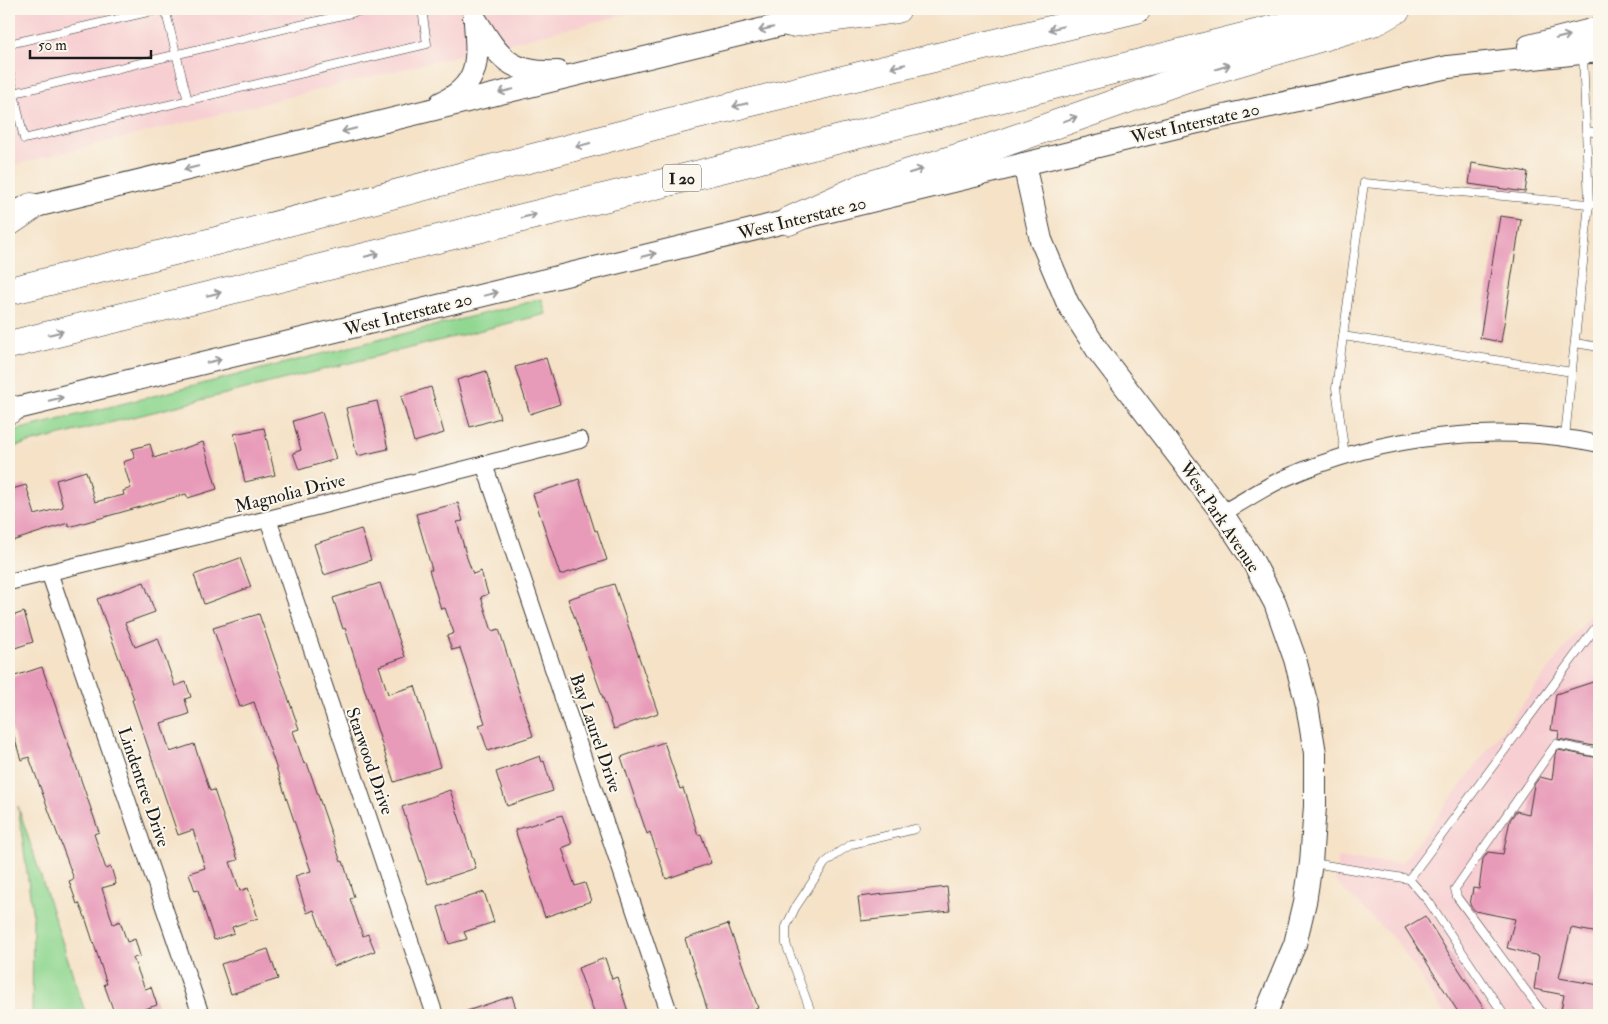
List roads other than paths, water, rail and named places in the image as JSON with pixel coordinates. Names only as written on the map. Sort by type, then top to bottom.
[{"type":"highway","points":[[790,23],[897,9]]},
{"type":"highway","points":[[9,291],[216,242],[677,120],[1137,9]]},
{"type":"highway","name":"I 20","points":[[9,345],[773,156],[1354,9]]},
{"type":"highway","points":[[789,221],[864,187],[992,147],[1192,76],[1376,21],[1397,9]]},
{"type":"highway","points":[[9,222],[16,205]]},
{"type":"main road","points":[[16,205],[416,114],[848,9]]},
{"type":"main road","points":[[473,13],[492,46],[507,62],[537,73],[592,71]]},
{"type":"main road","points":[[416,114],[458,93],[473,74],[478,56],[473,13]]},
{"type":"main road","points":[[1448,67],[1599,28]]},
{"type":"main road","name":"West Interstate 20","points":[[10,410],[1193,123],[1448,67],[1591,51]]},
{"type":"main road","name":"West Park Avenue","points":[[1024,164],[1040,240],[1068,304],[1098,352],[1222,513],[1250,556],[1275,604],[1295,659],[1307,705],[1315,753],[1311,863],[1296,944],[1265,1015]]},
{"type":"street","points":[[1222,513],[1285,478],[1345,456],[1426,437],[1494,432],[1565,437],[1599,444]]},
{"type":"street","name":"Magnolia Drive","points":[[9,582],[580,440]]},
{"type":"street","name":"Bay Laurel Drive","points":[[484,464],[670,1015]]},
{"type":"street","name":"Starwood Drive","points":[[268,519],[435,1015]]},
{"type":"street","name":"Lindentree Drive","points":[[49,572],[201,1015]]},
{"type":"lane","points":[[9,44],[161,9]]},
{"type":"lane","points":[[165,9],[188,101]]},
{"type":"lane","points":[[14,93],[368,9]]},
{"type":"lane","points":[[9,70],[24,139],[428,44],[422,9]]},
{"type":"lane","points":[[1565,437],[1589,204],[1587,131],[1591,51]]},
{"type":"lane","points":[[1587,131],[1599,132]]},
{"type":"lane","points":[[1345,456],[1336,388],[1364,183],[1599,205]]},
{"type":"lane","points":[[1343,336],[1572,372]]},
{"type":"lane","points":[[1575,343],[1599,347]]},
{"type":"lane","points":[[1409,879],[1599,623]]},
{"type":"lane","points":[[1544,1015],[1457,897],[1454,889],[1556,744],[1599,752]]},
{"type":"lane","points":[[812,1015],[786,944],[786,927],[795,908],[825,863],[839,852],[852,844],[915,829]]},
{"type":"lane","points":[[1311,863],[1409,879],[1429,902],[1504,1015]]}]
